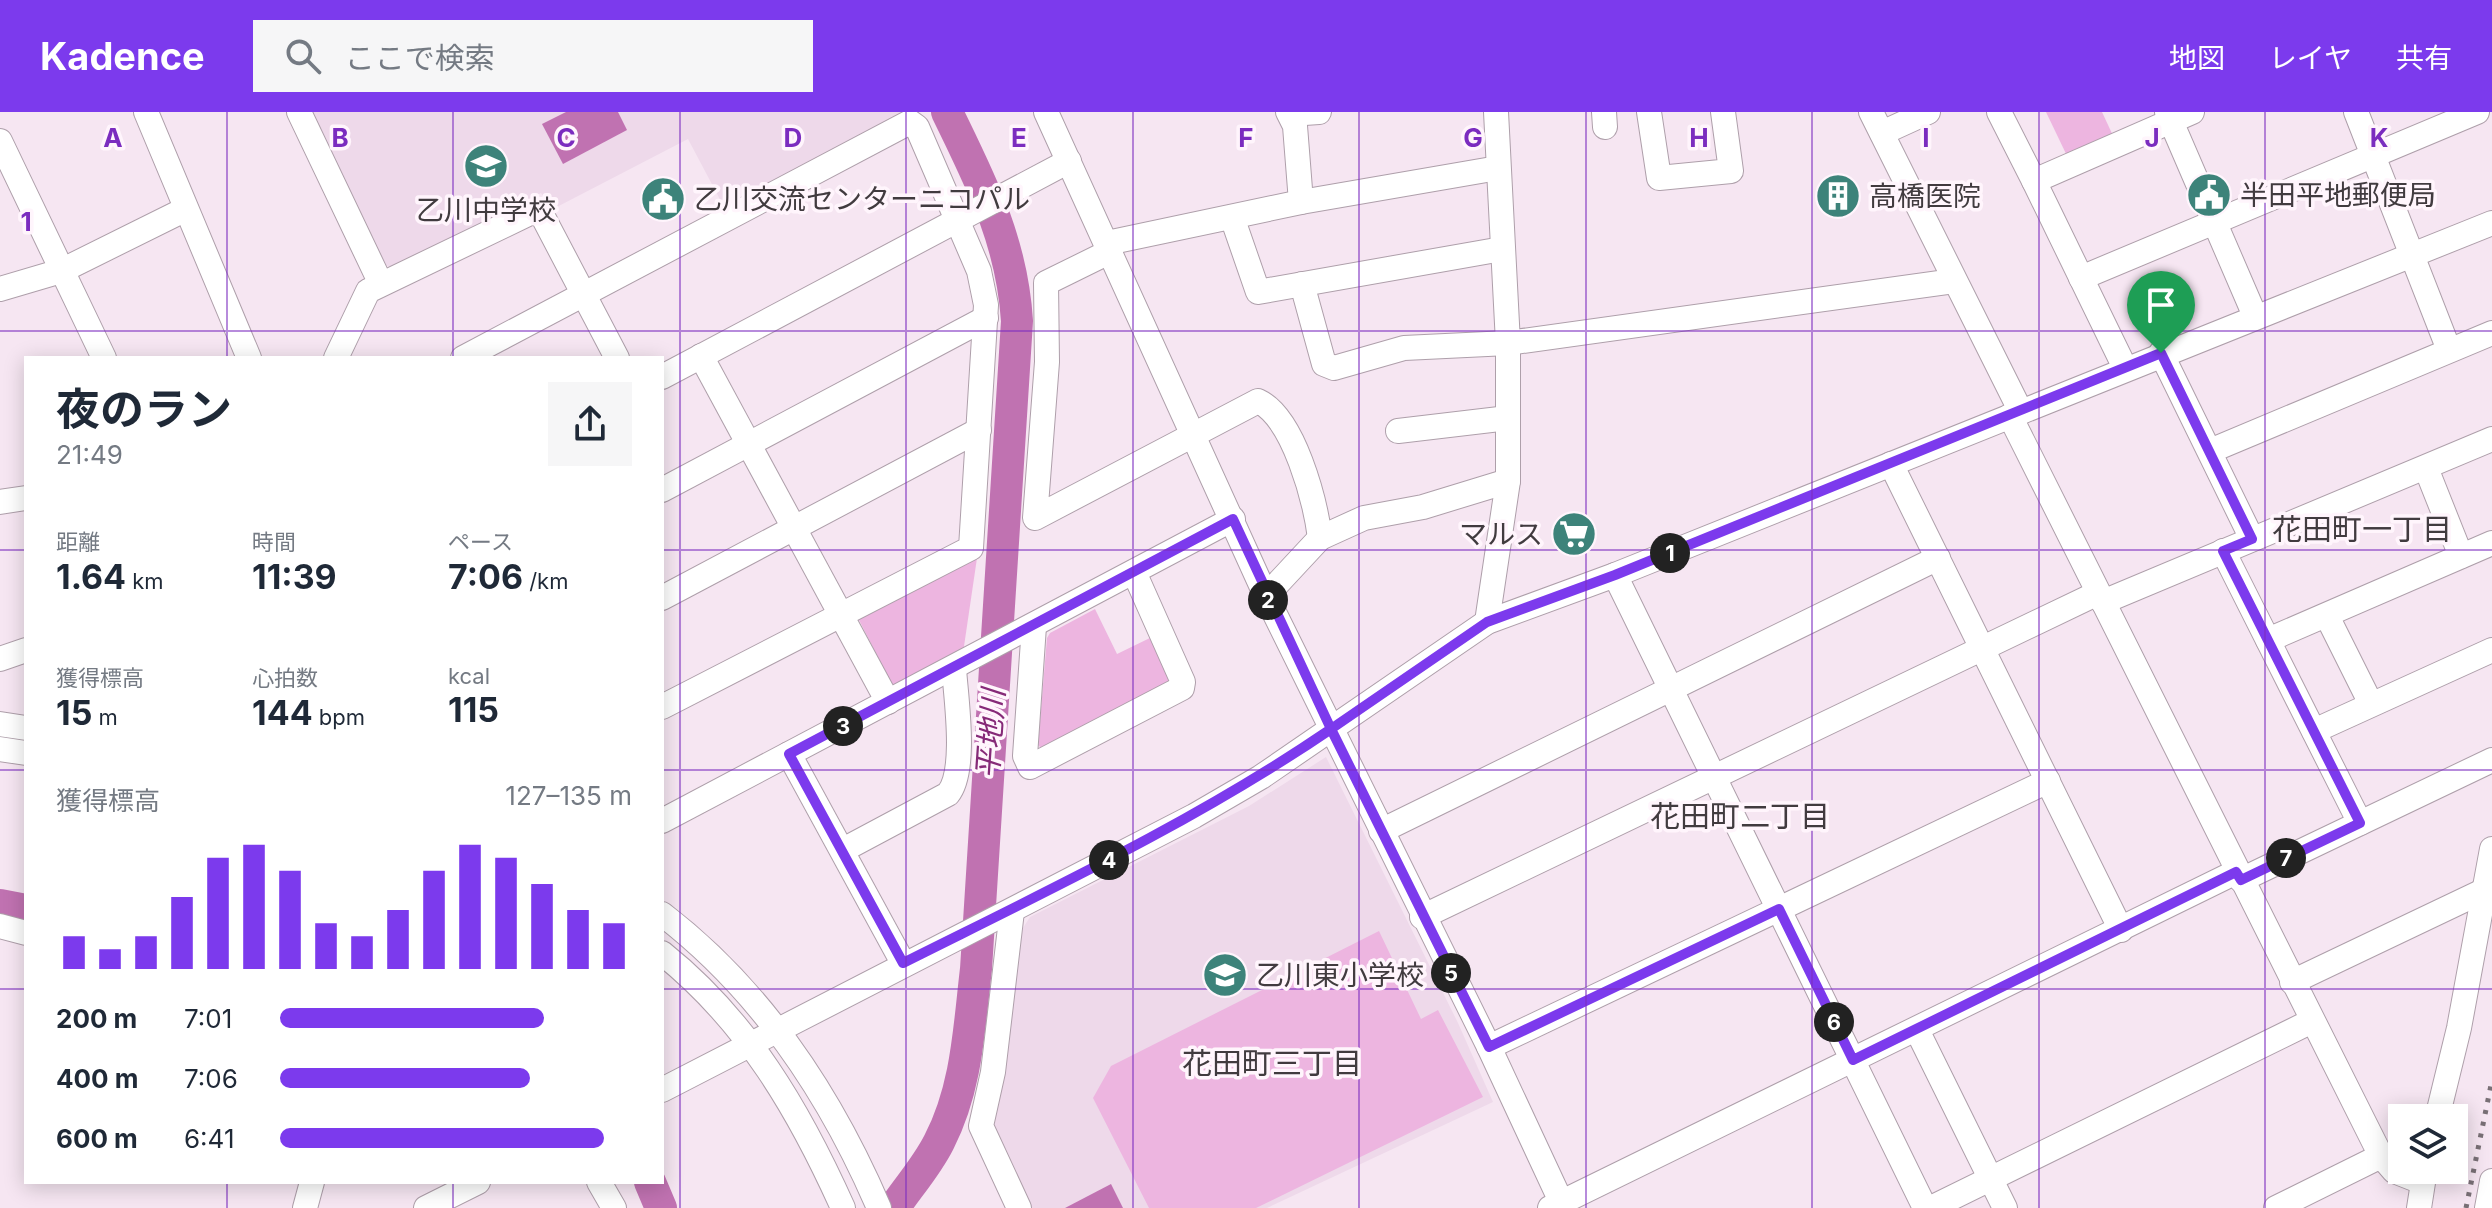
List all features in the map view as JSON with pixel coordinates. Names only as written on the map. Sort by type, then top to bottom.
[{"type":"street","points":[[146,112],[248,356]]},
{"type":"street","points":[[299,112],[381,284]]},
{"type":"street","points":[[1046,112],[1266,596],[1422,917],[1489,1047],[1558,1206],[2121,930],[2492,760]]},
{"type":"street","points":[[1301,202],[1295,126],[1289,113],[1319,112]]},
{"type":"street","points":[[1487,622],[1508,481],[1508,343],[1496,112]]},
{"type":"street","points":[[1649,112],[1659,178],[1731,171],[1723,112]]},
{"type":"street","points":[[1928,112],[1876,122],[1954,281],[2101,597],[2292,982],[2381,1156],[2388,1164]]},
{"type":"street","points":[[1999,112],[2125,368]]},
{"type":"street","points":[[2356,112],[2449,350]]},
{"type":"street","points":[[2081,278],[2477,112]]},
{"type":"street","points":[[2034,181],[2177,115],[2215,223],[2255,316]]},
{"type":"street","points":[[467,356],[910,122],[917,127],[963,217],[979,271],[986,318],[971,548],[841,612],[664,706]]},
{"type":"street","points":[[0,141],[7,174],[61,271],[103,356]]},
{"type":"street","points":[[664,376],[1069,161]]},
{"type":"street","points":[[1320,538],[1316,503],[1303,465],[1269,406],[1258,401],[1035,518],[1047,346],[1046,283],[1109,247],[1301,202],[1498,168]]},
{"type":"street","points":[[0,289],[61,271],[186,209]]},
{"type":"street","points":[[337,356],[368,291],[532,212],[541,213],[616,356]]},
{"type":"street","points":[[1232,217],[1258,292],[1502,249]]},
{"type":"street","points":[[664,1089],[776,1028],[1194,816],[1261,777],[1487,622],[1615,575],[2161,353],[2492,223]]},
{"type":"street","points":[[1302,284],[1324,364],[1328,368],[1404,348],[1508,343],[1954,281]]},
{"type":"street","points":[[664,489],[986,318]]},
{"type":"street","points":[[2210,451],[2492,333]]},
{"type":"street","points":[[2161,353],[2252,539]]},
{"type":"street","points":[[701,356],[888,702]]},
{"type":"street","points":[[1398,431],[1508,418]]},
{"type":"street","points":[[664,597],[979,430]]},
{"type":"street","points":[[1422,917],[1982,648],[2492,439]]},
{"type":"street","points":[[1891,464],[2121,930]]},
{"type":"street","points":[[2426,468],[2461,556]]},
{"type":"street","points":[[1266,596],[1320,538],[1364,518],[1423,507],[1508,481]]},
{"type":"street","points":[[0,502],[24,498]]},
{"type":"street","points":[[664,820],[1233,519]]},
{"type":"street","points":[[2268,640],[2492,543]]},
{"type":"street","points":[[2223,551],[2360,823]]},
{"type":"street","points":[[1381,831],[1938,558]]},
{"type":"street","points":[[1025,631],[1025,756],[1030,767],[1182,688],[1183,682],[1134,572]]},
{"type":"street","points":[[1615,575],[1928,1208],[2312,1021]]},
{"type":"street","points":[[2327,616],[2371,704]]},
{"type":"street","points":[[2314,731],[2492,650]]},
{"type":"street","points":[[0,659],[24,651]]},
{"type":"street","points":[[843,850],[948,794],[954,787],[964,663]]},
{"type":"street","points":[[0,724],[24,728]]},
{"type":"street","points":[[0,749],[24,753]]},
{"type":"street","points":[[789,754],[903,963]]},
{"type":"street","points":[[1489,1047],[2048,781]]},
{"type":"street","points":[[2440,1104],[2459,1028],[2492,849]]},
{"type":"street","points":[[2292,982],[2483,891]]},
{"type":"street","points":[[1003,915],[998,1041],[981,1126],[1019,1208]]},
{"type":"street","points":[[664,916],[714,957],[801,1058],[878,1205]]},
{"type":"street","points":[[0,926],[24,932]]},
{"type":"street","points":[[664,955],[693,978],[773,1073],[813,1141],[843,1208]]},
{"type":"street","points":[[1917,1030],[2005,1208]]},
{"type":"street","points":[[2276,1208],[2381,1156]]},
{"type":"street","points":[[2487,1208],[2492,1181]]},
{"type":"street","points":[[305,1208],[311,1184]]},
{"type":"street","points":[[426,1208],[474,1184]]},
{"type":"street","points":[[600,1184],[614,1208]]},
{"type":"street","points":[[2419,1208],[2422,1184]]},
{"type":"shaded area","name":"乙川中学校","points":[[308,112],[904,112],[724,207],[688,139],[551,210],[541,193],[393,268],[385,265]]},
{"type":"shaded area","points":[[566,112],[618,112],[627,130],[563,164],[542,124]]},
{"type":"shaded area","points":[[2046,112],[2102,112],[2115,140],[2069,160]]},
{"type":"shaded area","points":[[977,558],[963,653],[899,686],[892,685],[859,620],[862,613]]},
{"type":"shaded area","points":[[1095,609],[1117,654],[1154,636],[1172,686],[1042,749],[1038,745],[1047,638],[1050,633]]},
{"type":"shaded area","name":"乙川東小学校","points":[[1326,757],[1458,1023],[1493,1102],[1267,1208],[1031,1208],[988,1124],[1023,928],[1030,917],[1249,806]]},
{"type":"shaded area","points":[[1379,931],[1421,1019],[1438,1010],[1483,1097],[1256,1208],[1149,1208],[1093,1098],[1111,1066]]},
{"type":"shaded area","points":[[1111,1184],[1123,1208],[1065,1208]]},
{"type":"waterway","name":"平地川","points":[[894,1208],[939,1142],[956,1100],[969,1035],[976,969],[1017,321],[1002,238],[983,188],[947,112]]},
{"type":"waterway","points":[[0,905],[24,910]]},
{"type":"waterway","points":[[651,1184],[661,1208]]},
{"type":"railway","points":[[2466,1208],[2492,1080]]},
{"type":"place","name":"乙川中学校","points":[[486,166]]},
{"type":"place","name":"半田平地郵便局","points":[[2209,195]]},
{"type":"place","name":"高橋医院","points":[[1838,196]]},
{"type":"place","name":"乙川交流センターニコパル","points":[[663,199]]},
{"type":"place","name":"マルス","points":[[1574,534]]},
{"type":"place","name":"乙川東小学校","points":[[1225,975]]},
{"type":"district","name":"花田町一丁目","points":[[2362,530]]},
{"type":"district","name":"花田町二丁目","points":[[1740,817]]},
{"type":"district","name":"花田町三丁目","points":[[1272,1064]]},
{"type":"route","points":[[2161,353],[1615,575],[1487,622],[1331,729],[1266,596],[1233,519],[789,754],[903,963],[1012,911],[1194,816],[1261,777],[1331,729],[1489,1047],[1779,909],[1853,1060],[2236,872],[2241,880],[2360,823],[2223,551],[2252,539],[2161,353]]}]
